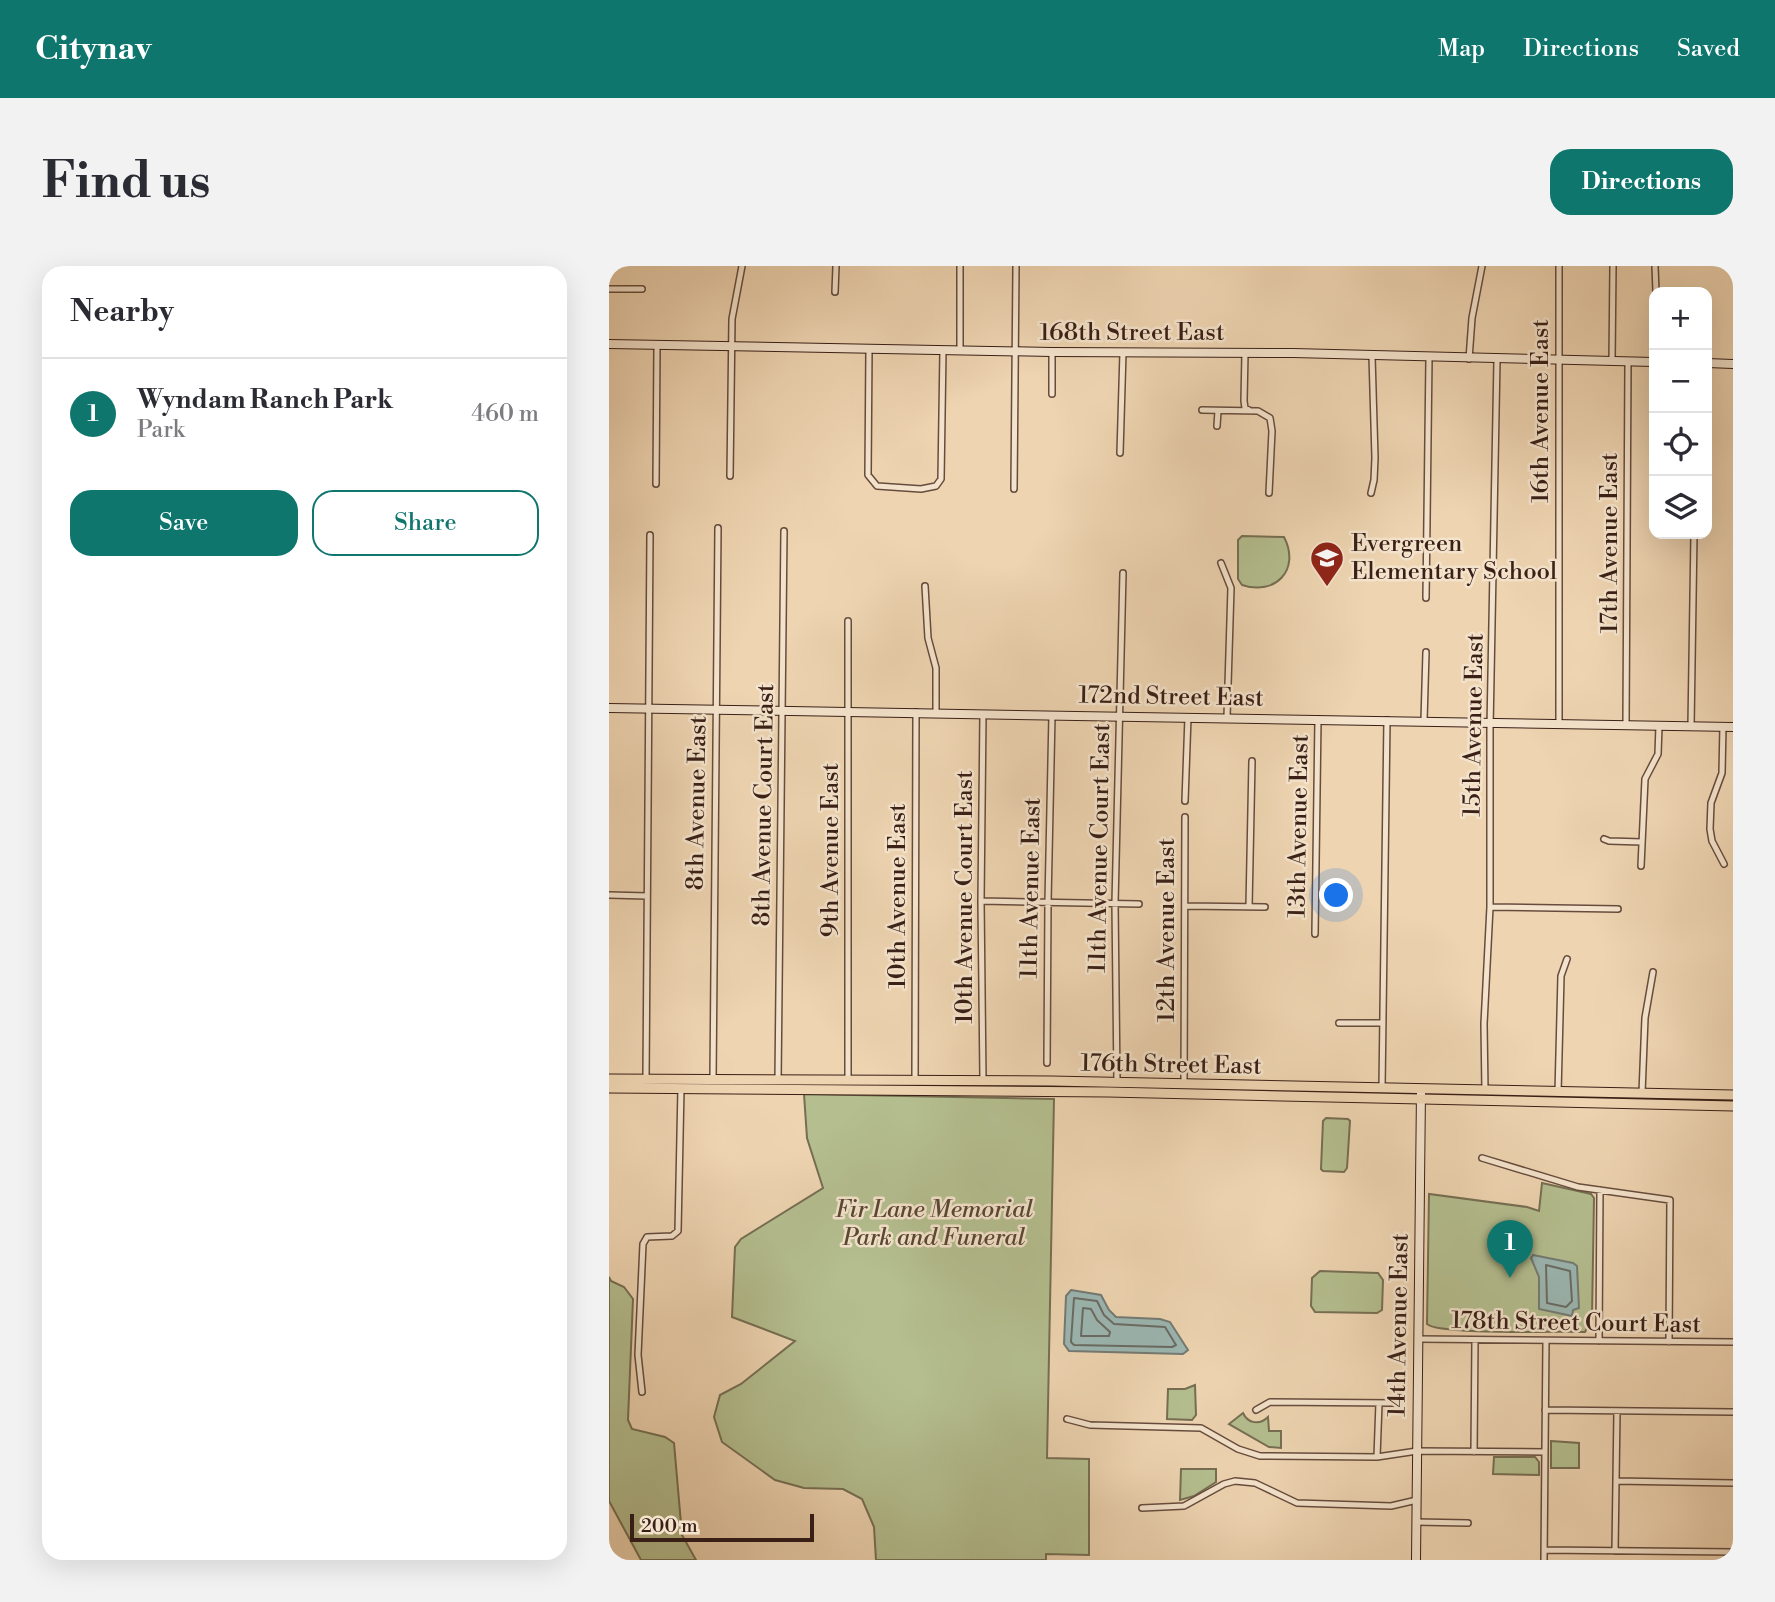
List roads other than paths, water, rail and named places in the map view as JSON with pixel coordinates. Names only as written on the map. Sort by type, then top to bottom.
[{"type":"main road","name":"176th Street East","points":[[609,1079],[1117,1082],[1382,1089],[1421,1095],[1604,1104],[1733,1106]]},
{"type":"main road","points":[[666,1088],[676,1083],[708,1083],[713,1079]]},
{"type":"main road","points":[[733,1088],[740,1084],[773,1084],[778,1080]]},
{"type":"main road","points":[[1064,1092],[1073,1087],[1111,1087],[1117,1082]]},
{"type":"main road","name":"176th Street East","points":[[609,1088],[1308,1097],[1485,1091],[1733,1096]]},
{"type":"main road","points":[[1308,1097],[1318,1093],[1376,1093],[1382,1089]]},
{"type":"main road","points":[[1603,1093],[1604,1104]]},
{"type":"street","points":[[730,476],[731,318],[742,266]]},
{"type":"street","points":[[835,292],[836,266]]},
{"type":"street","points":[[960,266],[960,351]]},
{"type":"street","points":[[1014,489],[1016,266]]},
{"type":"street","points":[[1469,359],[1472,318],[1482,266]]},
{"type":"street","name":"16th Avenue East","points":[[1559,266],[1559,724]]},
{"type":"street","points":[[1612,266],[1612,361]]},
{"type":"street","points":[[1655,266],[1656,287]]},
{"type":"street","points":[[609,289],[642,289]]},
{"type":"street","name":"168th Street East","points":[[609,344],[1649,362]]},
{"type":"street","points":[[656,484],[657,345]]},
{"type":"street","points":[[869,349],[867,471],[871,481],[877,486],[921,489],[936,486],[940,482],[942,470],[943,351]]},
{"type":"street","points":[[1052,352],[1052,394]]},
{"type":"street","points":[[1120,453],[1123,352]]},
{"type":"street","points":[[1245,353],[1244,401],[1245,408],[1249,410]]},
{"type":"street","points":[[1371,493],[1375,458],[1372,356]]},
{"type":"street","points":[[1426,598],[1429,358]]},
{"type":"street","name":"15th Avenue East","points":[[1485,1091],[1497,360]]},
{"type":"street","name":"17th Avenue East","points":[[1626,725],[1628,362]]},
{"type":"street","points":[[1712,363],[1733,364]]},
{"type":"street","points":[[1202,410],[1249,410],[1266,415],[1272,423],[1269,493]]},
{"type":"street","points":[[1217,426],[1218,411]]},
{"type":"street","name":"8th Avenue East","points":[[713,1079],[718,528]]},
{"type":"street","name":"8th Avenue Court East","points":[[778,1080],[784,531]]},
{"type":"street","points":[[646,1079],[650,535]]},
{"type":"street","points":[[1691,726],[1694,539]]},
{"type":"street","points":[[1221,563],[1231,588],[1227,717]]},
{"type":"street","name":"11th Avenue Court East","points":[[1117,1082],[1115,904],[1123,573]]},
{"type":"street","points":[[925,586],[928,638],[936,668],[936,712]]},
{"type":"street","name":"9th Avenue East","points":[[848,621],[848,1080]]},
{"type":"street","points":[[1424,721],[1426,652]]},
{"type":"street","name":"172nd Street East","points":[[609,708],[1733,727]]},
{"type":"street","name":"10th Avenue East","points":[[915,1080],[916,712]]},
{"type":"street","name":"10th Avenue Court East","points":[[983,714],[983,1080]]},
{"type":"street","name":"11th Avenue East","points":[[1047,1063],[1052,715]]},
{"type":"street","name":"12th Avenue East","points":[[1185,801],[1188,716]]},
{"type":"street","name":"13th Avenue East","points":[[1315,934],[1318,719]]},
{"type":"street","points":[[1382,1089],[1387,720]]},
{"type":"street","points":[[1641,866],[1645,779],[1658,754],[1659,726]]},
{"type":"street","points":[[1723,726],[1722,773],[1711,803],[1710,829],[1714,846],[1724,864]]},
{"type":"street","points":[[1249,907],[1252,761]]},
{"type":"street","name":"12th Avenue East","points":[[1184,1084],[1185,817]]},
{"type":"street","points":[[1604,839],[1642,842]]},
{"type":"street","points":[[609,895],[647,896]]},
{"type":"street","points":[[981,901],[1139,904]]},
{"type":"street","points":[[1185,906],[1265,907]]},
{"type":"street","points":[[1490,907],[1618,909]]},
{"type":"street","points":[[1558,1093],[1561,976],[1567,959]]},
{"type":"street","points":[[1642,1093],[1645,1018],[1653,972]]},
{"type":"street","points":[[1339,1023],[1383,1023]]},
{"type":"street","points":[[642,1392],[638,1355],[643,1244],[644,1238],[673,1236],[678,1231],[681,1088]]},
{"type":"street","name":"14th Avenue East","points":[[1416,1560],[1421,1095]]},
{"type":"street","points":[[1482,1158],[1567,1184],[1669,1200],[1669,1342]]},
{"type":"street","points":[[1599,1341],[1600,1190]]},
{"type":"street","name":"178th Street Court East","points":[[1418,1339],[1733,1342]]},
{"type":"street","points":[[1474,1452],[1475,1340]]},
{"type":"street","points":[[1543,1560],[1546,1341]]},
{"type":"street","points":[[1256,1410],[1270,1402],[1393,1403]]},
{"type":"street","points":[[1377,1457],[1379,1403]]},
{"type":"street","points":[[1545,1410],[1733,1412]]},
{"type":"street","points":[[1615,1551],[1617,1411]]},
{"type":"street","points":[[1067,1419],[1090,1425],[1201,1428],[1252,1455],[1377,1457],[1417,1451],[1545,1452]]},
{"type":"street","points":[[1142,1508],[1184,1506],[1224,1484],[1235,1481],[1255,1483],[1297,1503],[1391,1506],[1417,1500]]},
{"type":"street","points":[[1616,1481],[1733,1483]]},
{"type":"street","points":[[1416,1522],[1468,1522]]},
{"type":"street","points":[[1544,1550],[1733,1552]]},
{"type":"water","points":[[1533,1255],[1577,1266],[1579,1308],[1573,1310],[1572,1316],[1539,1309],[1539,1277],[1531,1258]]},
{"type":"water","points":[[1071,1290],[1101,1295],[1116,1317],[1170,1322],[1188,1350],[1183,1354],[1069,1351],[1064,1344],[1066,1296]]},
{"type":"place","name":"Evergreen Elementary School","points":[[1327,588]]},
{"type":"place","name":"Wyndam Ranch Park","points":[[1510,1278]]},
{"type":"park label","name":"Fir Lane Memorial Park and Funeral","points":[[934,1224]]}]
